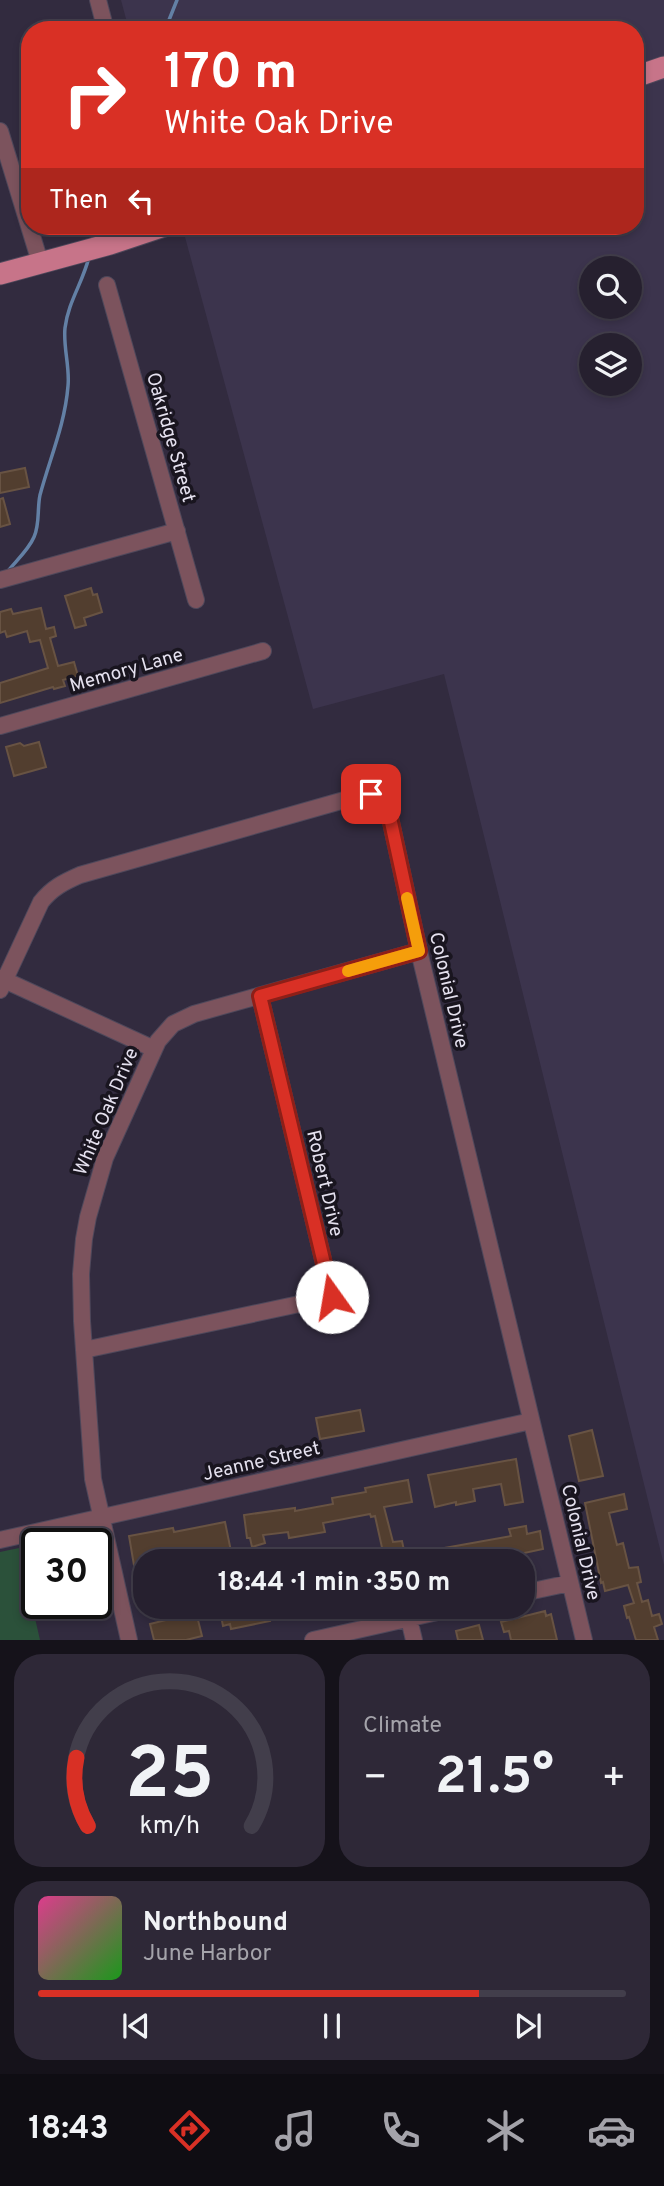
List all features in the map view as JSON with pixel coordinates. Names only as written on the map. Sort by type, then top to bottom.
[{"type":"main road","points":[[644,75],[664,68]]},
{"type":"main road","points":[[0,274],[137,235]]},
{"type":"street","points":[[98,0],[103,21]]},
{"type":"street","points":[[0,131],[21,200]]},
{"type":"street","points":[[32,235],[40,262]]},
{"type":"street","name":"Oakridge Street","points":[[107,285],[196,600]]},
{"type":"street","points":[[0,580],[177,531]]},
{"type":"street","name":"Memory Lane","points":[[0,726],[263,652]]},
{"type":"street","name":"Colonial Drive","points":[[2,982],[41,902],[48,892],[60,884],[80,876],[371,794],[380,797],[389,813],[419,951],[583,1640]]},
{"type":"street","name":"White Oak Drive","points":[[129,1640],[93,1479],[84,1350],[81,1274],[88,1217],[105,1158],[154,1049],[166,1029],[183,1019],[419,951]]},
{"type":"street","points":[[2,982],[154,1049]]},
{"type":"street","name":"Robert Drive","points":[[84,1350],[332,1297],[260,996]]},
{"type":"street","name":"Jeanne Street","points":[[0,1540],[531,1421]]},
{"type":"street","points":[[535,1590],[570,1583]]},
{"type":"street","points":[[313,1640],[409,1619],[414,1640]]},
{"type":"shaded area","points":[[121,0],[664,0],[664,1565],[444,674],[313,709],[184,235],[644,235],[644,21],[127,21]]},
{"type":"green space","points":[[19,1548],[21,1619],[35,1619],[40,1640],[0,1640],[0,1552]]},
{"type":"building","points":[[25,468],[29,487],[0,493],[0,473]]},
{"type":"building","points":[[3,498],[10,524],[0,527],[0,499]]},
{"type":"building","points":[[91,588],[93,595],[97,594],[102,612],[84,618],[86,625],[75,628],[65,596]]},
{"type":"building","points":[[41,608],[46,629],[54,627],[56,636],[50,638],[58,666],[74,662],[78,676],[63,680],[65,686],[0,703],[0,683],[48,668],[40,640],[30,642],[27,631],[7,637],[5,631],[0,633],[0,612],[11,609],[13,614]]},
{"type":"building","points":[[39,742],[46,767],[14,776],[6,747]]},
{"type":"building","points":[[360,1410],[364,1431],[320,1439],[316,1418]]},
{"type":"building","points":[[592,1430],[603,1476],[579,1481],[569,1436]]},
{"type":"building","points":[[516,1459],[523,1502],[505,1505],[501,1484],[473,1489],[475,1501],[435,1507],[428,1475]]},
{"type":"building","points":[[408,1480],[412,1502],[384,1507],[393,1542],[402,1541],[404,1549],[382,1549],[375,1516],[371,1517],[370,1514],[323,1523],[325,1532],[289,1538],[288,1532],[263,1535],[265,1543],[252,1547],[250,1538],[247,1538],[244,1515],[295,1508],[295,1511],[333,1504],[332,1498],[366,1492],[365,1488]]},
{"type":"building","points":[[624,1494],[627,1509],[609,1513],[617,1545],[623,1543],[629,1568],[638,1567],[641,1582],[637,1583],[642,1602],[648,1600],[652,1616],[659,1614],[662,1624],[654,1627],[658,1640],[636,1640],[624,1606],[634,1603],[628,1585],[605,1591],[603,1582],[601,1583],[585,1503]]},
{"type":"building","points":[[225,1522],[231,1549],[133,1549],[133,1560],[129,1536],[173,1528],[174,1532]]},
{"type":"building","points":[[526,1526],[527,1534],[540,1531],[543,1549],[438,1549],[511,1536],[509,1529]]},
{"type":"building","points":[[545,1611],[546,1616],[551,1614],[557,1640],[511,1640],[509,1631],[504,1632],[501,1622],[535,1619],[535,1614]]},
{"type":"building","points":[[170,1619],[198,1619],[202,1636],[186,1640],[154,1640],[150,1624]]},
{"type":"building","points":[[222,1619],[270,1621],[231,1629],[230,1624],[223,1626]]},
{"type":"building","points":[[479,1625],[483,1640],[458,1640],[456,1631]]},
{"type":"waterway","points":[[169,21],[177,0]]},
{"type":"waterway","points":[[93,239],[94,235]]},
{"type":"waterway","points":[[8,571],[29,546],[36,532],[40,495],[66,400],[67,319],[89,257]]},
{"type":"slow traffic","points":[[348,971],[419,951],[407,898]]},
{"type":"route","points":[[332,1297],[260,996],[419,951],[389,813],[380,797],[371,794]]}]
